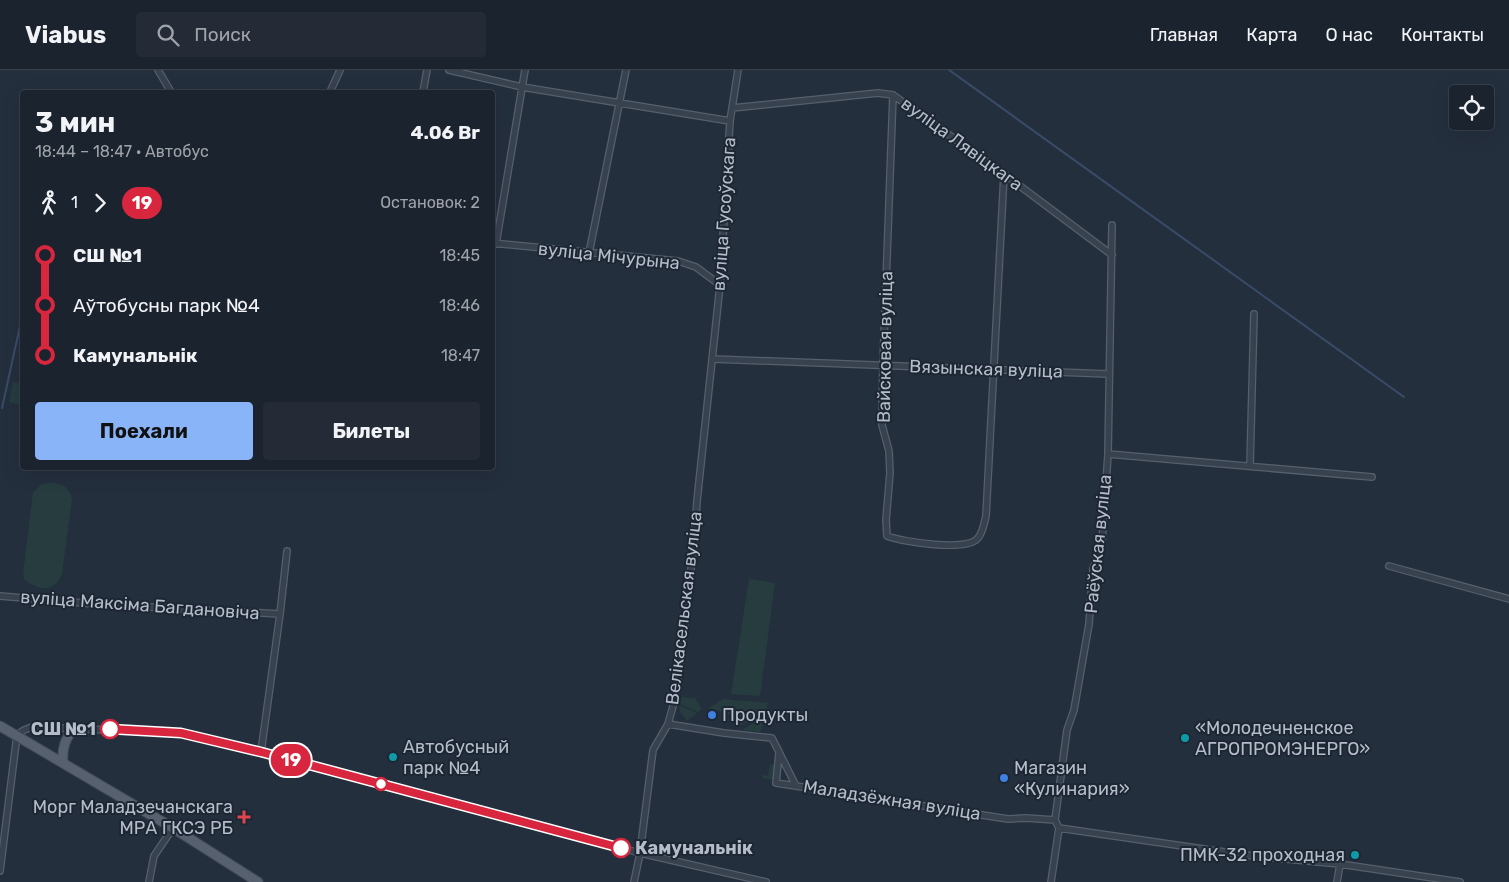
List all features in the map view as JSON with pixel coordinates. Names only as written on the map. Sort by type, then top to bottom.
[{"type":"main road","points":[[0,726],[173,828],[258,882]]},
{"type":"main road","points":[[63,762],[62,748],[74,728]]},
{"type":"street","points":[[158,70],[170,90]]},
{"type":"street","points":[[331,90],[340,70]]},
{"type":"street","points":[[424,90],[427,70]]},
{"type":"street","points":[[449,70],[522,87],[730,121]]},
{"type":"street","points":[[495,237],[525,70]]},
{"type":"street","points":[[589,253],[626,70]]},
{"type":"street","name":"вуліца Гусоўскага","points":[[712,359],[720,285],[730,121],[738,70]]},
{"type":"street","name":"вуліца Лявіцкага","points":[[732,108],[878,93],[893,95],[1004,174],[1112,255]]},
{"type":"street","name":"Вайсковая вуліца","points":[[893,95],[882,424],[889,451],[890,473],[886,520],[887,536],[899,540],[954,545],[970,544],[978,539],[983,530],[986,516],[993,369]]},
{"type":"street","points":[[993,369],[1004,174]]},
{"type":"street","name":"Раёўская вуліца","points":[[1055,820],[1067,730],[1074,710],[1089,624],[1093,569],[1102,542],[1108,454],[1112,225]]},
{"type":"street","name":"вуліца Мічурына","points":[[495,243],[678,261],[696,267],[720,285]]},
{"type":"street","points":[[1250,466],[1254,314]]},
{"type":"street","name":"Вязынская вуліца","points":[[712,359],[1109,374]]},
{"type":"street","name":"Велікасельская вуліца","points":[[634,882],[640,854],[653,750],[668,724],[675,699],[694,543],[712,359]]},
{"type":"street","points":[[1108,454],[1372,477]]},
{"type":"street","name":"вуліца Максіма Багдановіча","points":[[261,752],[287,551]]},
{"type":"street","points":[[1389,566],[1509,599]]},
{"type":"street","name":"вуліца Максіма Багдановіча","points":[[0,596],[100,604],[280,614]]},
{"type":"street","name":"Маладзёжная вуліца","points":[[668,724],[772,738],[796,786],[1008,819],[1055,820]]},
{"type":"street","points":[[0,872],[17,735],[32,727],[181,733],[261,752],[640,854],[766,882]]},
{"type":"street","points":[[780,753],[776,783],[796,786]]},
{"type":"street","points":[[1051,882],[1059,828],[1055,820]]},
{"type":"street","points":[[149,882],[154,856],[173,828]]},
{"type":"street","points":[[1059,828],[1245,855],[1340,864],[1460,882]]},
{"type":"street","points":[[1337,882],[1340,864]]},
{"type":"green space","points":[[13,382],[20,384],[20,405],[9,402]]},
{"type":"green space","points":[[50,482],[64,486],[69,491],[72,499],[62,574],[55,585],[40,588],[24,579],[23,574],[33,492],[42,484]]},
{"type":"green space","points":[[749,579],[775,583],[760,696],[731,694]]},
{"type":"green space","points":[[680,697],[695,698],[702,709],[698,712],[680,704]]},
{"type":"green space","points":[[723,699],[768,703],[766,712],[737,727],[732,715],[709,708]]},
{"type":"green space","points":[[679,705],[697,713],[687,721],[680,712]]},
{"type":"green space","points":[[766,715],[760,732],[742,730]]},
{"type":"green space","points":[[770,764],[775,765],[773,780],[762,778],[762,775],[768,776]]},
{"type":"waterway","points":[[949,70],[1404,397]]},
{"type":"waterway","points":[[2,408],[20,326]]},
{"type":"bus line","name":"19","points":[[110,729],[181,733],[261,752],[621,848]]},
{"type":"place","name":"Продукты","points":[[712,715]]},
{"type":"place","name":"СШ №1","points":[[110,729]]},
{"type":"place","name":"«Молодечненское АГРОПРОМЭНЕРГО»","points":[[1185,738]]},
{"type":"place","name":"Автобусный парк №4","points":[[393,757]]},
{"type":"place","name":"Магазин «Кулинария»","points":[[1004,778]]},
{"type":"place","name":"Морг Маладзечанскага МРА ГКСЭ РБ","points":[[244,817]]},
{"type":"place","name":"Камунальнік","points":[[621,848]]},
{"type":"place","name":"ПМК-32 проходная","points":[[1355,855]]}]
